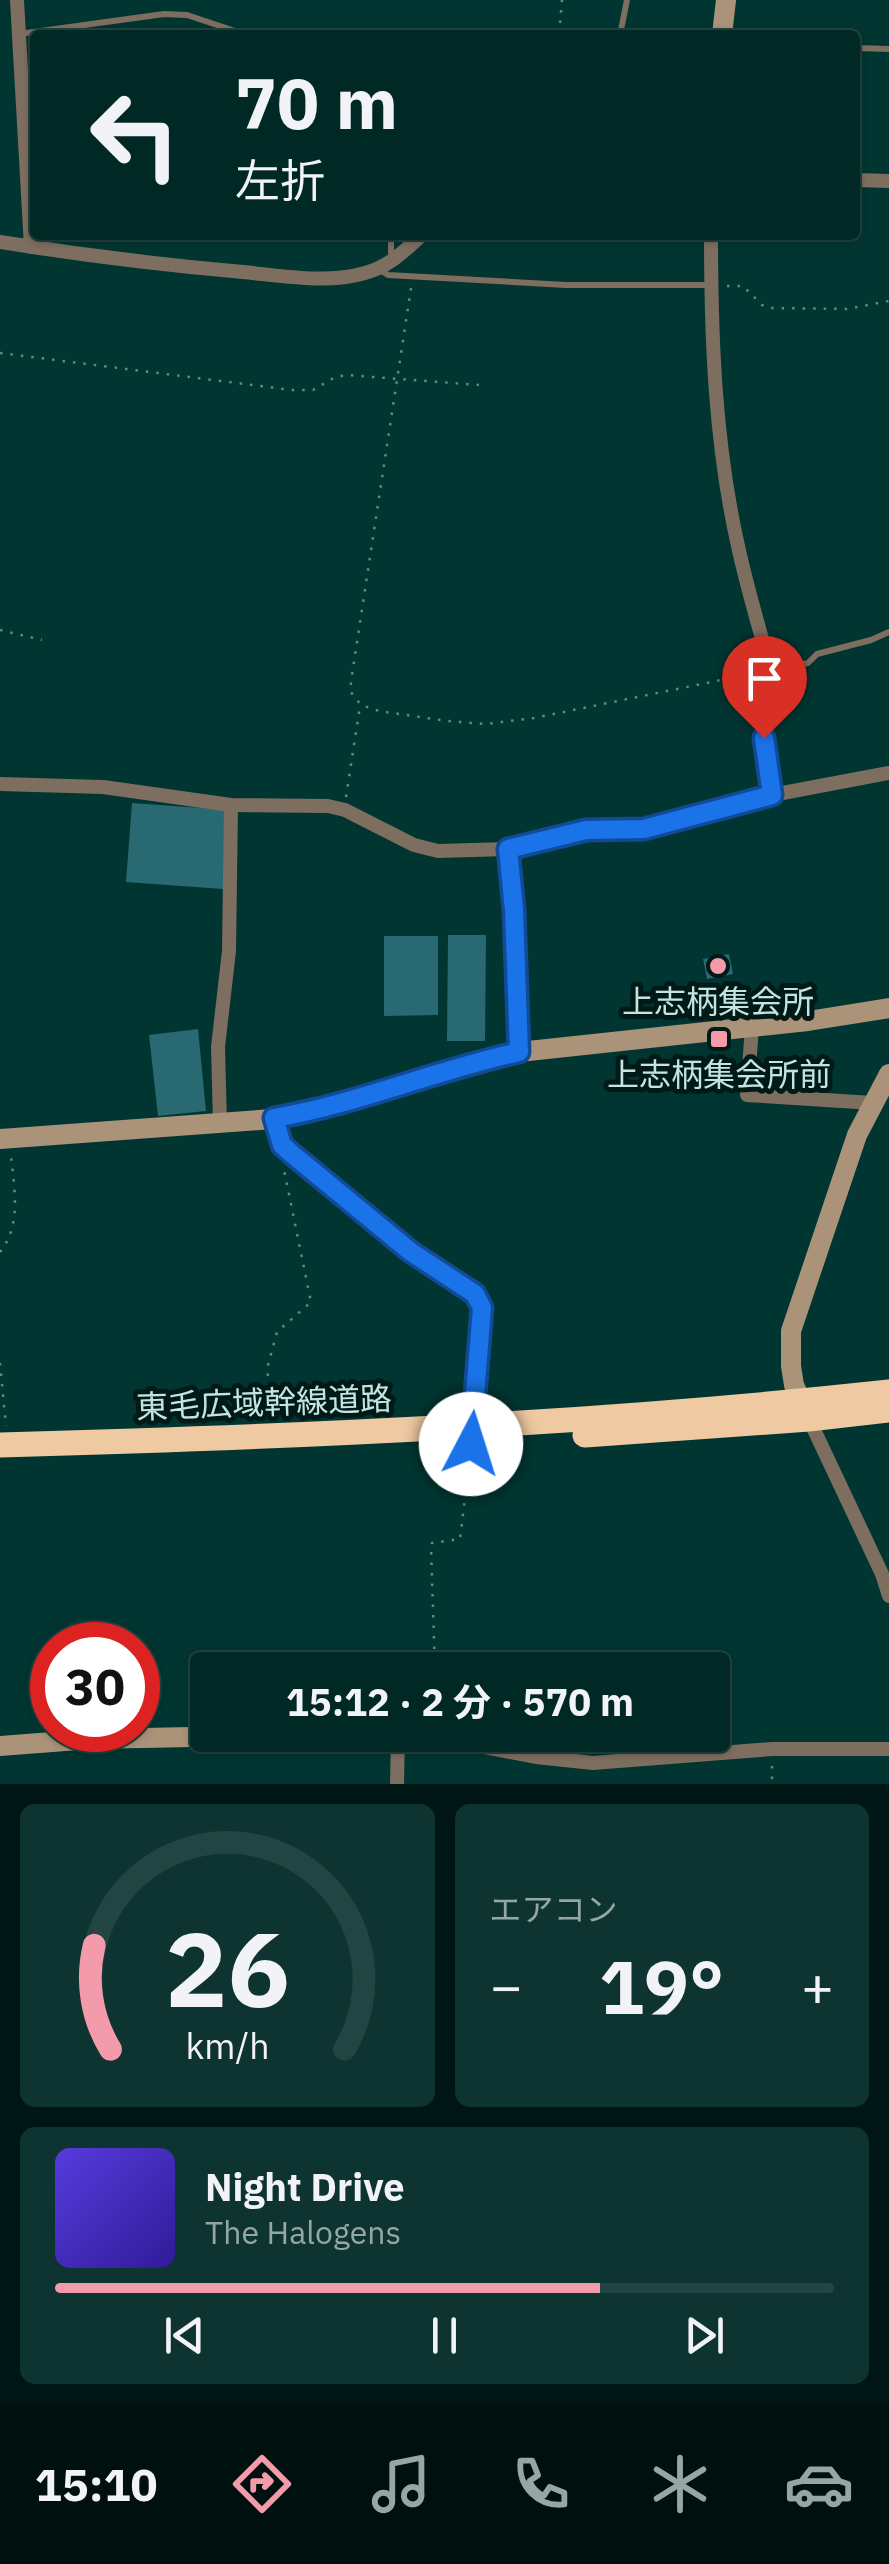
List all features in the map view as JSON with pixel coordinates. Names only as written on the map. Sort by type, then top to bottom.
[{"type":"highway","name":"東毛広域幹線道路","points":[[805,1410],[889,1392]]},
{"type":"highway","name":"東毛広域幹線道路","points":[[2,1450],[472,1435],[805,1410],[889,1410]]},
{"type":"highway","name":"東毛広域幹線道路","points":[[2,1450],[266,1434],[472,1435]]},
{"type":"street","points":[[16,0],[30,229]]},
{"type":"street","points":[[723,30],[726,0]]},
{"type":"street","points":[[860,180],[889,182]]},
{"type":"street","points":[[31,240],[31,247]]},
{"type":"street","points":[[0,242],[139,263],[329,278],[379,269],[416,240]]},
{"type":"street","points":[[711,240],[713,374],[724,463],[763,672]]},
{"type":"street","points":[[0,784],[103,787],[232,805],[328,806],[345,810],[414,844],[438,850],[508,849],[586,830],[644,829],[772,795],[889,773]]},
{"type":"street","points":[[220,1124],[218,1048],[229,951],[232,805]]},
{"type":"street","points":[[508,849],[519,1052]]},
{"type":"street","points":[[5,1139],[274,1118],[350,1101],[519,1052],[889,1008]]},
{"type":"street","points":[[752,1027],[746,1094],[873,1103]]},
{"type":"street","points":[[889,1074],[857,1136],[791,1330],[790,1366],[794,1385],[889,1596]]},
{"type":"street","points":[[274,1118],[282,1145],[411,1252],[475,1294],[482,1308],[472,1435]]},
{"type":"street","points":[[0,1746],[91,1738],[190,1737]]},
{"type":"street","points":[[510,1752],[593,1763],[772,1749],[889,1749]]},
{"type":"street","points":[[397,1784],[398,1752]]},
{"type":"lane","points":[[621,30],[627,0]]},
{"type":"lane","points":[[48,30],[164,14],[187,15],[232,30]]},
{"type":"lane","points":[[19,34],[30,32]]},
{"type":"lane","points":[[860,48],[889,48]]},
{"type":"lane","points":[[391,240],[394,260]]},
{"type":"lane","points":[[379,269],[388,275],[566,285],[711,285]]},
{"type":"lane","points":[[772,795],[763,672],[808,664],[816,654],[889,632]]},
{"type":"path","points":[[558,30],[562,0]]},
{"type":"path","points":[[413,276],[350,690],[361,705],[396,714],[486,724],[763,672]]},
{"type":"path","points":[[711,285],[742,286],[762,306],[771,308],[847,309],[889,301]]},
{"type":"path","points":[[0,353],[292,390],[313,390],[335,377],[347,375],[479,385]]},
{"type":"path","points":[[0,630],[42,640]]},
{"type":"path","points":[[345,810],[361,705]]},
{"type":"path","points":[[0,1252],[8,1242],[16,1207],[5,1139]]},
{"type":"path","points":[[266,1434],[268,1365],[277,1332],[311,1302],[282,1145]]},
{"type":"path","points":[[0,1362],[2,1450]]},
{"type":"path","points":[[434,1652],[431,1546],[432,1542],[460,1539],[472,1435]]},
{"type":"path","points":[[772,1749],[772,1784]]},
{"type":"building","points":[[132,803],[230,810],[223,889],[126,882]]},
{"type":"building","points":[[448,935],[486,935],[485,1041],[447,1041]]},
{"type":"building","points":[[384,936],[438,936],[438,1015],[384,1016]]},
{"type":"building","name":"上志柄集会所","points":[[729,954],[733,974],[707,979],[703,959]]},
{"type":"building","points":[[198,1029],[206,1111],[158,1116],[149,1035]]},
{"type":"place","name":"上志柄集会所","points":[[718,966]]},
{"type":"place","name":"上志柄集会所前","points":[[719,1039]]},
{"type":"route","points":[[471,1444],[482,1327],[482,1308],[475,1294],[411,1252],[292,1154],[282,1145],[274,1118],[350,1101],[519,1052],[508,849],[586,830],[644,829],[772,795],[764,738]]}]
